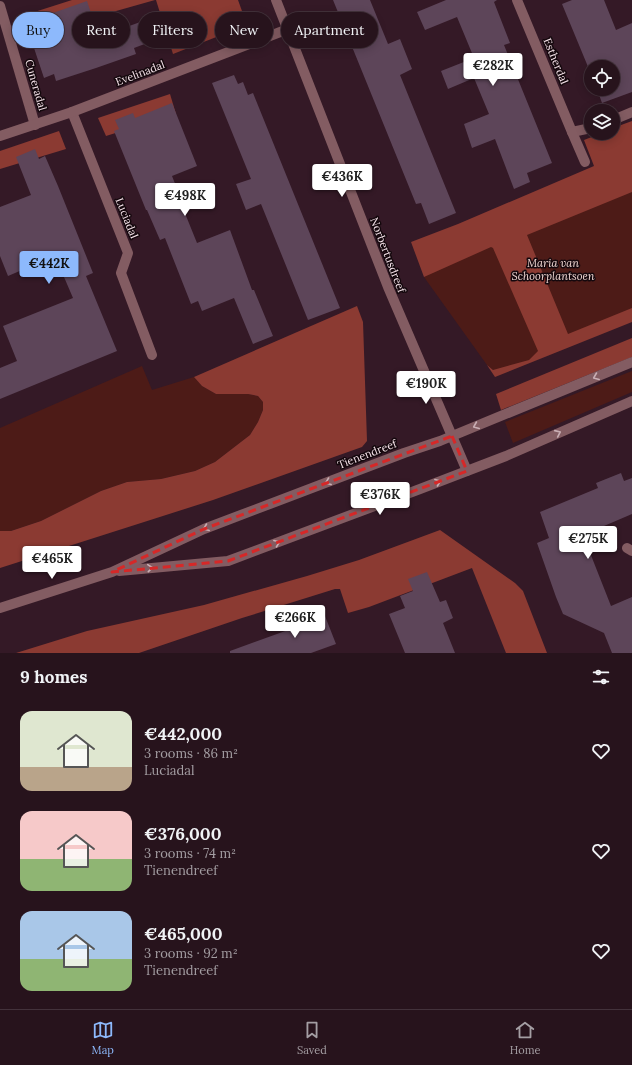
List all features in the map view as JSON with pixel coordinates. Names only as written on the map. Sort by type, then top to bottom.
[{"type":"street","name":"Norbertusdreef","points":[[276,0],[281,12]]},
{"type":"street","name":"Estherdal","points":[[517,0],[585,162]]},
{"type":"street","name":"Cuneradal","points":[[0,6],[35,125]]},
{"type":"street","name":"Evelinadal","points":[[0,136],[72,112],[281,32]]},
{"type":"street","name":"Norbertusdreef","points":[[295,48],[388,287],[467,471]]},
{"type":"street","name":"Luciadal","points":[[72,112],[128,253],[121,273],[152,355]]},
{"type":"street","points":[[620,117],[632,112]]},
{"type":"street","points":[[572,132],[584,129]]},
{"type":"street","name":"Tienendreef","points":[[0,608],[112,572],[204,529],[452,436],[632,362]]},
{"type":"street","name":"Tienendreef","points":[[112,572],[228,561],[506,456],[632,400]]},
{"type":"highlighted area","points":[[452,436],[467,471],[228,561],[112,572],[204,529]]},
{"type":"green space","name":"Maria van Schoorplantsoen","points":[[632,124],[632,319],[496,374],[487,365],[424,277],[597,170],[610,140],[620,140],[620,130]]},
{"type":"green space","points":[[142,366],[152,390],[194,377],[202,386],[216,394],[248,394],[258,396],[263,402],[263,410],[258,422],[250,435],[215,462],[195,471],[161,479],[127,482],[101,491],[41,521],[11,531],[0,531],[0,428]]},
{"type":"green space","points":[[632,371],[632,392],[513,443],[505,422]]},
{"type":"shaded area","points":[[72,0],[155,0],[113,12],[72,12],[72,23],[64,26],[64,12],[34,12]]},
{"type":"shaded area","points":[[156,0],[238,0],[242,12],[215,12],[215,38],[207,41],[207,12],[160,12]]},
{"type":"shaded area","points":[[171,48],[188,48],[173,54]]},
{"type":"shaded area","points":[[170,94],[176,114],[106,136],[98,118]]},
{"type":"shaded area","points":[[632,121],[632,192],[527,235],[568,334],[632,308],[632,322],[495,377],[487,365],[493,370],[529,360],[538,351],[493,248],[491,247],[424,277],[411,242],[458,224],[594,166],[584,140],[620,140],[620,125]]},
{"type":"shaded area","points":[[59,131],[66,149],[0,169],[0,151]]},
{"type":"shaded area","points":[[357,306],[363,322],[367,441],[362,447],[213,500],[0,568],[0,531],[11,531],[41,521],[101,491],[127,482],[161,479],[195,471],[215,462],[250,435],[263,410],[263,402],[258,396],[248,394],[216,394],[202,386],[194,377]]},
{"type":"shaded area","points":[[632,338],[632,357],[501,410],[496,394]]},
{"type":"shaded area","points":[[440,530],[515,583],[523,591],[547,653],[506,653],[472,568],[369,607],[348,613],[340,589],[335,589],[242,618],[139,653],[16,653],[87,631],[204,605],[307,576],[359,560]]},
{"type":"building","points":[[333,0],[370,0],[375,12],[338,12]]},
{"type":"building","points":[[446,0],[497,0],[494,2],[510,43],[504,45],[552,163],[527,173],[530,182],[514,189],[495,139],[472,148],[464,124],[489,114],[474,78],[448,89],[441,71],[474,58],[457,17],[425,30],[417,12]]},
{"type":"building","points":[[572,0],[604,0],[616,30],[632,23],[632,92],[602,103],[600,96],[620,96],[620,60],[585,60],[562,4]]},
{"type":"building","points":[[87,1],[91,12],[72,12],[72,48],[130,48],[130,26],[138,23],[138,46],[134,48],[136,54],[56,81],[54,74],[44,78],[34,48],[64,48],[64,12],[56,12]]},
{"type":"building","points":[[378,20],[388,44],[400,39],[412,69],[400,75],[456,213],[429,224],[421,203],[416,204],[353,48],[378,48]]},
{"type":"building","points":[[234,75],[238,84],[243,82],[248,95],[253,93],[340,308],[308,320],[261,204],[246,210],[236,184],[251,179],[212,83]]},
{"type":"building","points":[[172,103],[197,166],[172,176],[180,196],[178,196],[197,243],[230,230],[252,290],[254,290],[273,336],[253,344],[234,298],[202,311],[198,301],[191,304],[165,238],[160,240],[146,210],[114,131],[119,129],[115,120],[133,113],[135,118]]},
{"type":"building","points":[[35,149],[39,159],[45,156],[58,186],[93,273],[86,276],[117,351],[0,399],[0,368],[17,361],[3,326],[73,298],[55,256],[8,276],[0,256],[0,207],[31,195],[16,157]]},
{"type":"building","points":[[621,473],[624,481],[632,478],[632,514],[583,535],[611,606],[632,597],[632,653],[612,653],[604,633],[563,614],[537,543],[549,538],[540,512],[598,488],[596,483]]},
{"type":"building","points":[[427,572],[440,602],[446,600],[453,618],[443,623],[455,653],[405,653],[389,614],[405,608],[400,596],[413,591],[408,579]]},
{"type":"building","points":[[304,616],[306,623],[325,616],[336,644],[311,653],[230,653],[230,651],[288,630],[285,623]]}]
